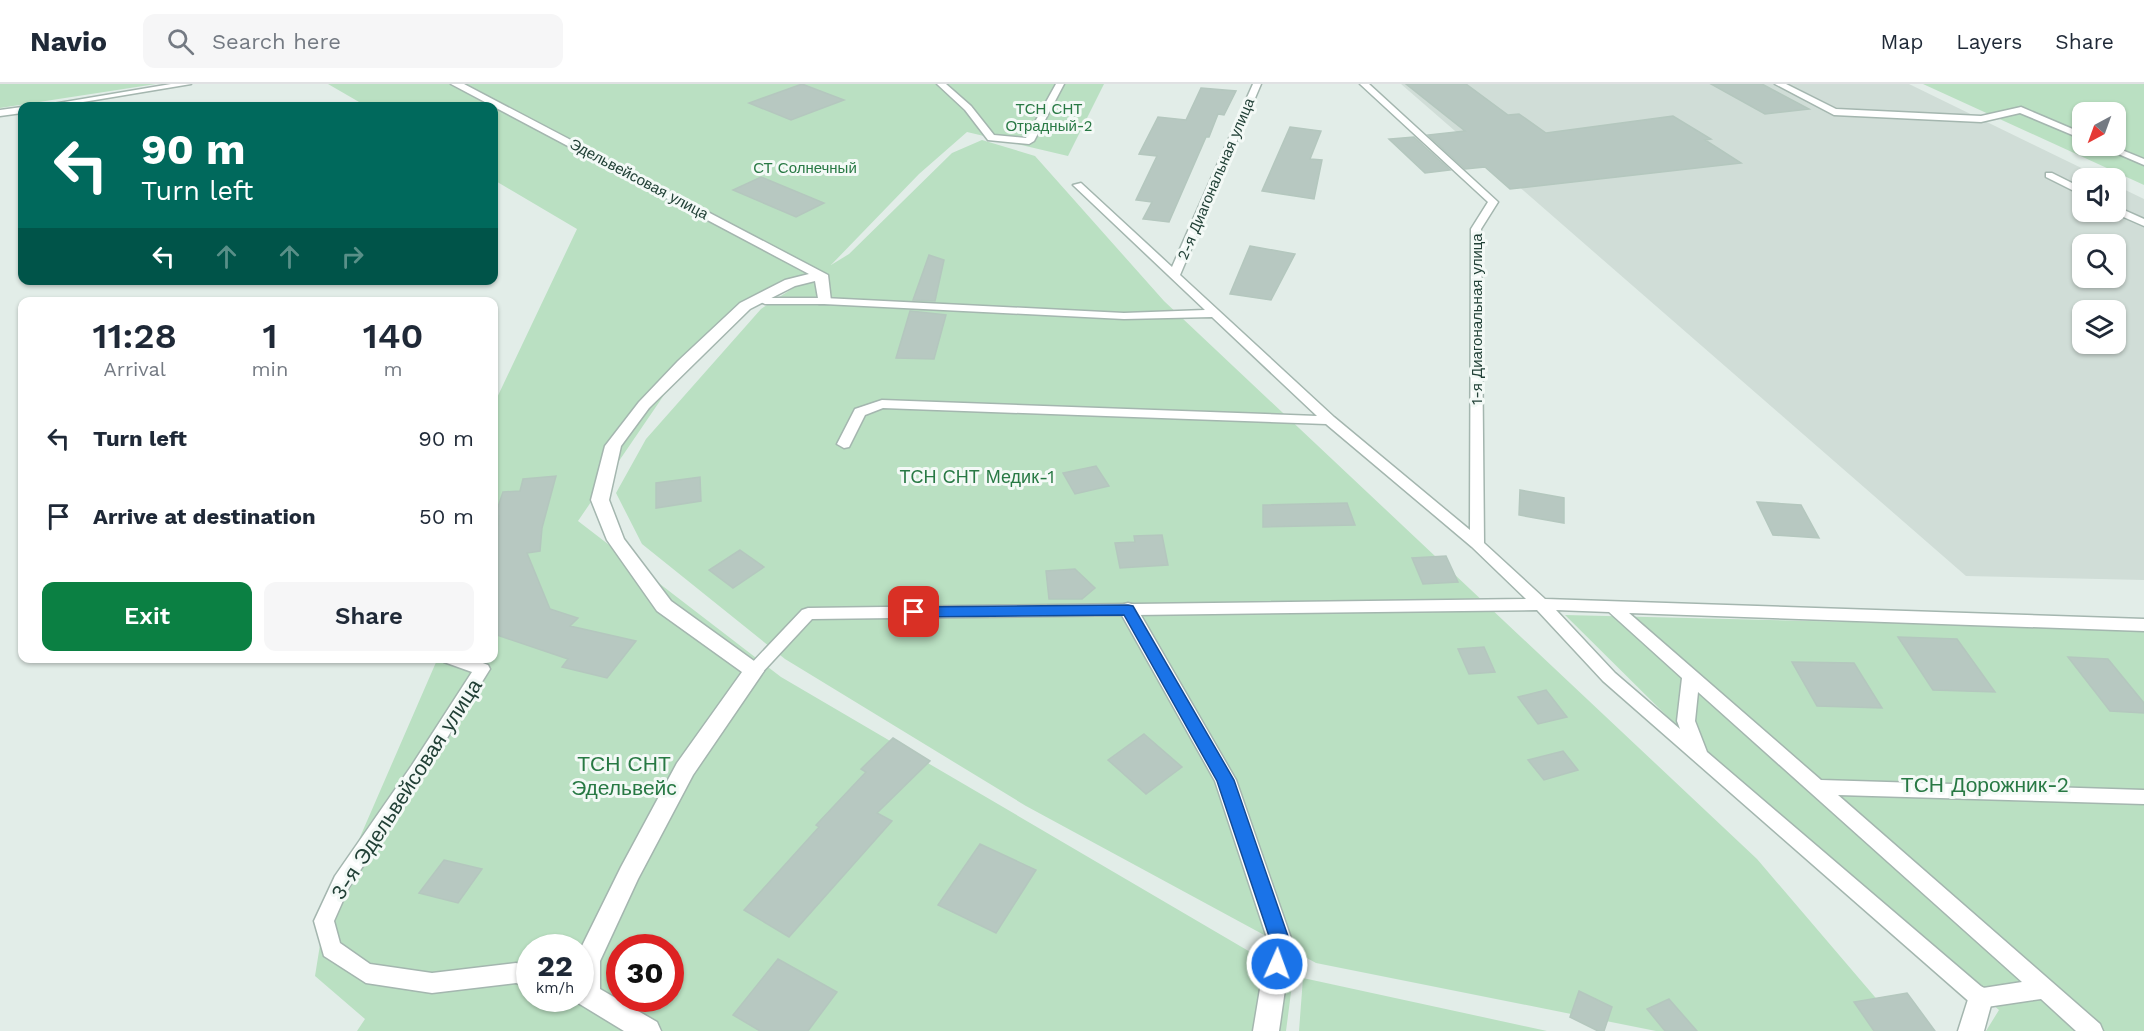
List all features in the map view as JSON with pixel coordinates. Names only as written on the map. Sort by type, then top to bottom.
[{"type":"street","name":"Эдельвейсовая улица","points":[[456,84],[490,102]]},
{"type":"street","name":"Эдельвейсовая улица","points":[[498,106],[821,275]]},
{"type":"street","points":[[594,948],[629,874],[685,769],[721,714],[754,671],[664,606],[616,540],[600,500],[613,446],[644,405],[683,364],[746,306],[790,283],[821,275],[824,301]]},
{"type":"street","points":[[1128,610],[1225,780],[1280,942],[1266,1031]]},
{"type":"street","points":[[1971,1031],[1980,998]]},
{"type":"street","points":[[594,1000],[648,1031]]},
{"type":"lane","points":[[71,102],[187,84]]},
{"type":"lane","points":[[940,84],[968,108],[991,138],[1029,141],[1060,84]]},
{"type":"lane","name":"2-я Диагональная улица","points":[[1175,274],[1257,84]]},
{"type":"lane","name":"1-я Диагональная улица","points":[[1364,84],[1493,202],[1476,229],[1477,544]]},
{"type":"lane","points":[[1779,84],[1834,112],[1981,120],[2020,110],[2072,132]]},
{"type":"lane","points":[[0,113],[18,111]]},
{"type":"lane","points":[[2126,155],[2144,162]]},
{"type":"lane","points":[[2049,175],[2072,187]]},
{"type":"lane","points":[[1078,185],[1329,420],[1477,544],[1541,604],[1609,677],[1980,998],[2043,989]]},
{"type":"lane","points":[[2126,214],[2144,223]]},
{"type":"lane","points":[[765,301],[824,301],[1124,316],[1213,313]]},
{"type":"lane","points":[[844,444],[861,412],[882,404],[1329,420]]},
{"type":"lane","points":[[754,671],[808,614],[1541,604],[2144,625]]},
{"type":"lane","points":[[1612,606],[2092,1031]]},
{"type":"lane","name":"3-я Эдельвейсовая улица","points":[[465,663],[482,669],[418,770],[342,882],[324,921],[331,949],[366,973],[432,983],[516,973]]},
{"type":"lane","points":[[1690,675],[1686,721],[1700,756]]},
{"type":"lane","points":[[1817,787],[2144,797]]},
{"type":"shaded area","points":[[1401,84],[1909,84],[2081,168],[2072,168],[2072,222],[2126,222],[2126,190],[2144,199],[2144,580],[1966,576]]},
{"type":"green space","points":[[0,84],[156,84],[39,102],[18,102],[18,105],[0,108]]},
{"type":"green space","points":[[328,84],[1104,84],[1068,156],[967,132],[919,174],[831,265],[849,254],[952,153],[982,140],[1035,156],[1164,301],[1757,859],[1904,1031],[1656,1031],[1316,963],[1026,806],[785,659],[642,544],[616,493],[646,439],[761,309],[804,281],[754,305],[664,395],[578,521],[781,677],[1293,977],[1286,1031],[357,1031],[365,1019],[315,976],[324,920],[436,663],[498,663],[498,396],[577,229],[498,182],[498,102],[359,102]]},
{"type":"green space","points":[[1923,84],[2144,84],[2144,185],[2126,177],[2126,168],[2107,168],[2081,156],[2126,156],[2126,102],[2072,102],[2072,152]]},
{"type":"green space","name":"ТСН Дорожник-2","points":[[1565,615],[2144,629],[2144,1031],[1986,1031],[1999,1010],[1681,730]]},
{"type":"green space","points":[[1303,978],[1547,1031],[1299,1031]]},
{"type":"building","points":[[802,84],[844,100],[791,120],[749,103]]},
{"type":"building","points":[[1406,84],[1466,84],[1508,115],[1519,114],[1546,133],[1673,116],[1711,139],[1705,140],[1741,163],[1510,189],[1485,167],[1465,169],[1428,135],[1465,131]]},
{"type":"building","points":[[1711,84],[1762,84],[1809,109],[1765,114]]},
{"type":"building","points":[[1201,88],[1236,91],[1224,115],[1218,114],[1209,137],[1206,137],[1169,222],[1143,219],[1152,202],[1136,200],[1157,156],[1139,154],[1158,117],[1186,120]]},
{"type":"building","points":[[1290,127],[1321,131],[1310,159],[1322,160],[1314,199],[1262,191]]},
{"type":"building","points":[[1414,137],[1450,170],[1425,173],[1389,139]]},
{"type":"building","points":[[761,177],[824,203],[796,217],[733,190]]},
{"type":"building","points":[[1250,246],[1295,254],[1271,300],[1230,294]]},
{"type":"building","points":[[929,255],[944,260],[935,301],[913,300]]},
{"type":"building","points":[[910,311],[946,315],[934,359],[896,358]]},
{"type":"building","points":[[1096,466],[1109,486],[1075,494],[1063,473]]},
{"type":"building","points":[[556,476],[542,528],[540,551],[527,553],[550,609],[578,618],[570,626],[636,641],[607,678],[562,667],[568,659],[498,635],[498,507],[503,492],[520,491],[523,479]]},
{"type":"building","points":[[700,477],[701,501],[656,508],[656,483]]},
{"type":"building","points":[[1520,490],[1564,498],[1564,523],[1519,515]]},
{"type":"building","points":[[1757,502],[1801,505],[1819,538],[1773,535]]},
{"type":"building","points":[[1347,503],[1355,525],[1263,527],[1263,505]]},
{"type":"building","points":[[1162,535],[1168,565],[1120,568],[1115,543],[1135,542],[1134,536]]},
{"type":"building","points":[[740,550],[764,567],[733,588],[709,570]]},
{"type":"building","points":[[1446,556],[1458,582],[1423,584],[1412,558]]},
{"type":"building","points":[[1075,569],[1095,588],[1082,599],[1049,599],[1046,571]]},
{"type":"building","points":[[1898,637],[1957,639],[1995,692],[1933,690]]},
{"type":"building","points":[[1484,647],[1495,672],[1469,674],[1458,649]]},
{"type":"building","points":[[2068,657],[2108,659],[2144,703],[2144,713],[2110,711]]},
{"type":"building","points":[[1792,662],[1854,663],[1882,708],[1817,706]]},
{"type":"building","points":[[1546,690],[1567,717],[1538,724],[1518,697]]},
{"type":"building","points":[[1144,734],[1182,767],[1146,794],[1108,760]]},
{"type":"building","points":[[893,738],[930,761],[877,813],[892,821],[789,937],[744,910],[819,827],[816,825],[866,772],[861,769]]},
{"type":"building","points":[[1563,751],[1578,770],[1544,780],[1528,760]]},
{"type":"building","points":[[980,844],[1036,870],[996,933],[938,905]]},
{"type":"building","points":[[444,860],[482,869],[458,903],[419,893]]},
{"type":"building","points":[[778,959],[837,992],[808,1031],[760,1031],[733,1015]]},
{"type":"building","points":[[1579,991],[1612,1007],[1604,1031],[1598,1031],[1570,1017]]},
{"type":"building","points":[[1907,993],[1935,1031],[1874,1031],[1854,1002]]},
{"type":"building","points":[[1669,999],[1697,1031],[1665,1031],[1647,1009]]},
{"type":"route","points":[[914,612],[1128,610],[1225,780],[1280,942],[1277,964]]},
{"type":"park label","name":"ТСН СНТ Отрадный-2","points":[[1049,118]]},
{"type":"park label","name":"СТ Солнечный","points":[[805,168]]},
{"type":"park label","name":"ТСН СНТ Медик-1","points":[[977,476]]},
{"type":"park label","name":"ТСН СНТ Эдельвейс","points":[[624,775]]}]
